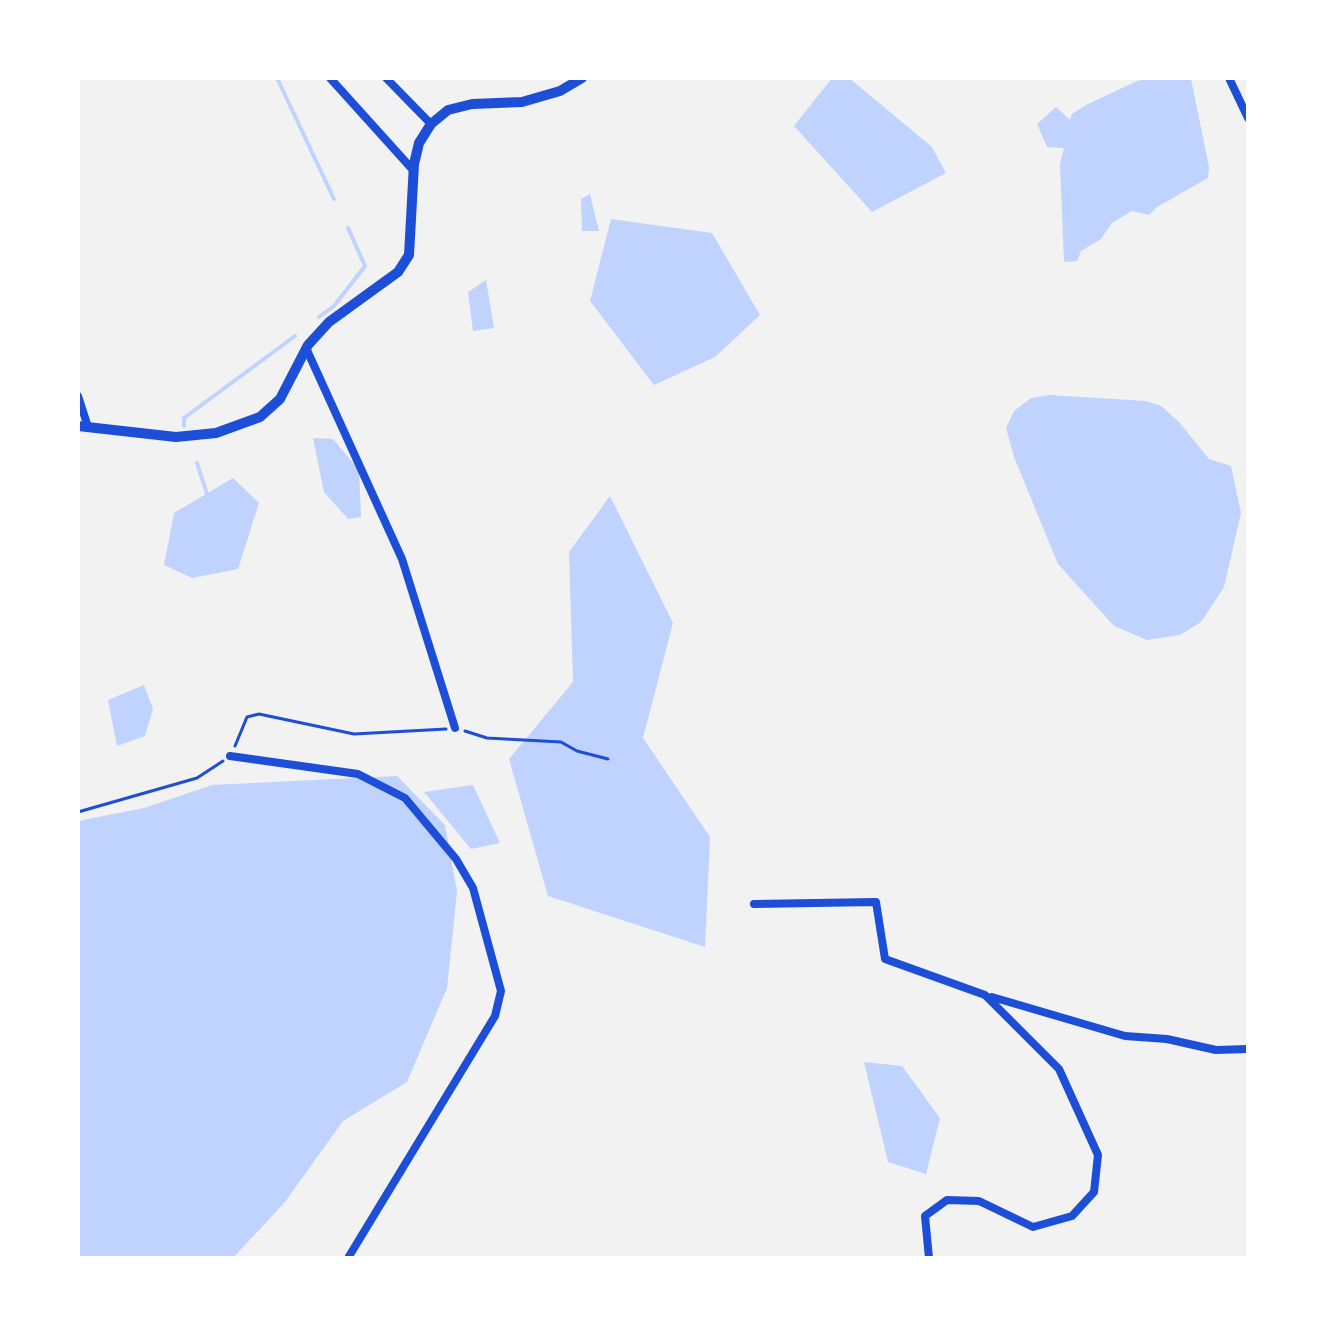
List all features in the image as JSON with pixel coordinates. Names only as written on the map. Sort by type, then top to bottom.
[{"type":"street","points":[[330,78],[413,170]]},
{"type":"street","points":[[386,78],[431,124]]},
{"type":"street","points":[[78,396],[83,426],[176,437],[231,428],[260,417],[280,399],[306,348],[329,322],[398,272],[409,255],[413,170],[419,143],[431,124],[448,110],[472,104],[522,102],[560,91],[582,78]]},
{"type":"street","points":[[1229,78],[1248,118]]},
{"type":"street","points":[[306,348],[402,559],[455,728]]},
{"type":"street","points":[[230,756],[358,774],[405,798],[456,859],[473,888],[501,991],[488,1028],[348,1258]]},
{"type":"street","points":[[754,904],[876,902],[885,959],[1012,1006],[1125,1036],[1167,1039],[1216,1050],[1248,1049]]},
{"type":"street","points":[[929,1258],[925,1216],[947,1200],[979,1201],[1033,1227],[1072,1216],[1094,1192],[1098,1155],[1059,1069],[985,995]]},
{"type":"path","points":[[78,812],[197,778],[230,756],[247,717],[259,714],[354,734],[455,728],[487,738],[561,742],[577,751],[608,759]]},
{"type":"water","points":[[832,78],[849,78],[932,147],[946,173],[872,212],[794,126]]},
{"type":"water","points":[[1151,78],[1191,79],[1209,167],[1208,178],[1157,207],[1149,215],[1132,211],[1112,223],[1101,239],[1081,251],[1077,261],[1064,262],[1060,164],[1064,148],[1047,147],[1037,124],[1056,107],[1070,120],[1072,114],[1086,105],[1137,81]]},
{"type":"water","points":[[590,194],[599,231],[582,231],[581,199]]},
{"type":"water","points":[[611,219],[712,233],[760,315],[715,357],[654,385],[590,301]]},
{"type":"water","points":[[486,280],[494,328],[473,331],[468,292]]},
{"type":"water","points":[[1049,395],[1146,401],[1161,406],[1179,422],[1209,459],[1231,466],[1241,513],[1224,587],[1201,622],[1180,635],[1147,640],[1114,626],[1058,564],[1014,457],[1006,428],[1014,411],[1031,398]]},
{"type":"water","points":[[313,438],[333,439],[359,470],[361,517],[348,519],[324,492]]},
{"type":"water","points":[[233,478],[259,503],[238,569],[192,578],[164,565],[174,513]]},
{"type":"water","points":[[610,496],[673,623],[643,738],[710,837],[705,947],[548,896],[509,759],[573,682],[569,552]]},
{"type":"water","points":[[144,685],[153,709],[145,736],[117,746],[108,700]]},
{"type":"water","points":[[397,776],[445,825],[457,892],[447,988],[407,1082],[343,1121],[285,1202],[233,1258],[78,1258],[78,821],[144,808],[212,785]]},
{"type":"water","points":[[473,785],[500,843],[471,849],[424,792]]},
{"type":"water","points":[[864,1062],[902,1066],[940,1118],[926,1174],[888,1162]]},
{"type":"waterway","points":[[277,78],[334,199]]},
{"type":"waterway","points":[[319,317],[334,306],[365,266],[348,228]]},
{"type":"waterway","points":[[184,426],[184,418],[295,336]]},
{"type":"waterway","points":[[197,463],[208,497]]}]
